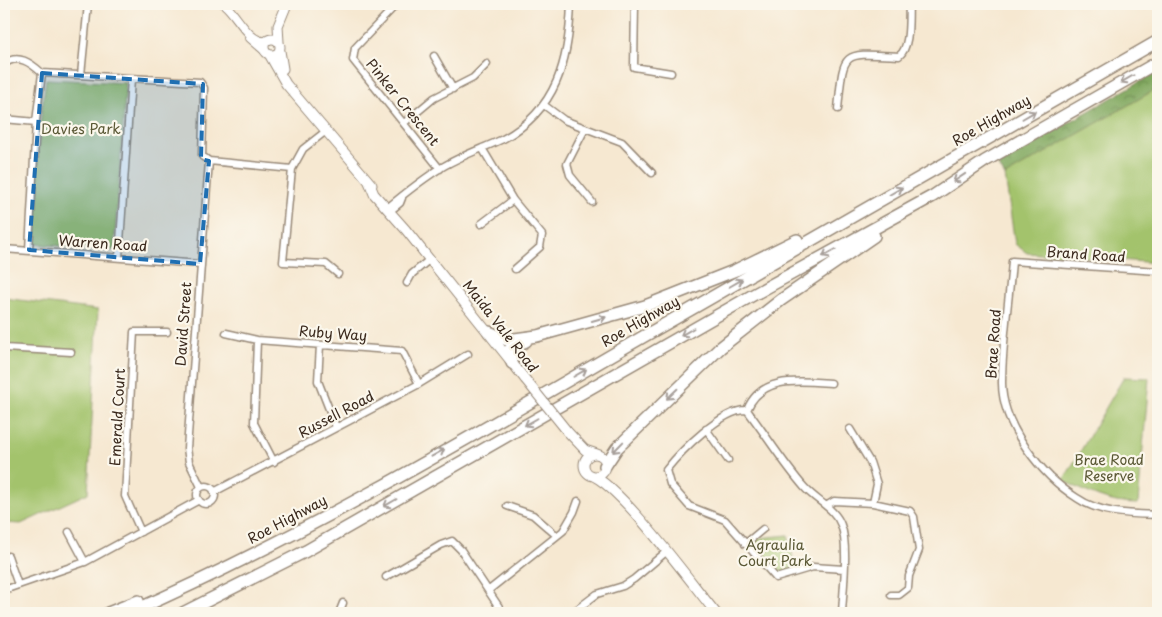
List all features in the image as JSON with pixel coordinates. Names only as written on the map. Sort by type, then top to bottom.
[{"type":"highway","name":"Roe Highway","points":[[129,613],[250,556],[320,520],[559,386],[1158,41]]},
{"type":"highway","points":[[605,466],[617,448],[720,348],[781,300],[985,161],[1158,62]]},
{"type":"highway","points":[[189,613],[356,522],[744,300],[933,196]]},
{"type":"highway","points":[[489,332],[507,340],[537,336],[646,306],[736,270],[854,215]]},
{"type":"highway","points":[[512,362],[508,353],[509,349],[537,336]]},
{"type":"highway","points":[[108,613],[190,581],[320,520]]},
{"type":"highway","points":[[183,613],[238,587]]},
{"type":"main road","points":[[267,41],[272,39],[279,46],[276,54],[267,53],[264,46],[267,41],[272,33],[281,4]]},
{"type":"main road","name":"Maida Vale Road","points":[[287,4],[278,26],[280,61],[286,76],[312,114]]},
{"type":"main road","name":"Maida Vale Road","points":[[267,53],[286,84],[369,182],[372,191],[390,209],[574,440],[581,452],[584,467]]},
{"type":"main road","name":"Maida Vale Road","points":[[574,440],[585,450],[597,454]]},
{"type":"main road","points":[[632,511],[614,485],[603,458],[597,454],[588,457],[584,467],[591,475],[606,483],[632,511],[716,613]]},
{"type":"main road","points":[[591,475],[599,474],[605,466]]},
{"type":"street","points":[[81,75],[88,4]]},
{"type":"street","points":[[224,4],[234,13],[254,38],[261,42],[267,41]]},
{"type":"street","name":"Pinker Crescent","points":[[394,4],[393,8],[352,53],[353,60],[440,169]]},
{"type":"street","points":[[390,209],[440,169],[519,128],[544,105],[551,96],[564,66],[570,30],[571,4]]},
{"type":"street","points":[[635,4],[634,67],[672,73]]},
{"type":"street","points":[[838,109],[846,60],[857,54],[899,56],[903,52],[907,39],[909,4]]},
{"type":"street","points":[[234,13],[250,38],[267,53]]},
{"type":"street","points":[[434,56],[453,89]]},
{"type":"street","points":[[4,64],[10,59],[28,60],[42,73],[200,82],[203,84],[202,156],[209,161],[292,169]]},
{"type":"street","points":[[404,123],[434,98],[473,78],[487,64]]},
{"type":"street","points":[[29,250],[36,122],[42,73]]},
{"type":"street","points":[[119,257],[131,79]]},
{"type":"street","points":[[544,105],[559,118],[622,142],[652,173]]},
{"type":"street","points":[[4,119],[36,122]]},
{"type":"street","points":[[584,128],[568,161],[567,168],[570,175],[592,202]]},
{"type":"street","points":[[326,131],[304,149],[292,169],[283,262],[326,264],[338,274]]},
{"type":"street","points":[[482,148],[513,200],[540,230],[543,239],[540,247],[515,269]]},
{"type":"street","name":"David Street","points":[[201,487],[191,468],[187,448],[209,161]]},
{"type":"street","points":[[481,224],[513,200]]},
{"type":"street","name":"Warren Road","points":[[4,248],[200,264]]},
{"type":"street","points":[[407,283],[412,274],[430,259]]},
{"type":"street","name":"Brand Road","points":[[1012,261],[1158,271]]},
{"type":"street","name":"Brae Road","points":[[1012,261],[1002,385],[1012,428],[1043,469],[1078,499],[1118,513],[1158,515]]},
{"type":"street","name":"Emerald Court","points":[[141,532],[125,496],[134,332],[167,332]]},
{"type":"street","name":"Ruby Way","points":[[226,333],[258,340],[402,351],[419,384]]},
{"type":"street","points":[[258,340],[254,424],[274,462]]},
{"type":"street","points":[[320,345],[318,381],[336,427]]},
{"type":"street","points":[[4,348],[71,352]]},
{"type":"street","name":"Russell Road","points":[[214,492],[419,384],[468,354]]},
{"type":"street","points":[[831,382],[795,381],[775,383],[755,396],[746,410],[736,412],[706,429],[680,452],[666,470],[666,474],[670,484],[689,506],[725,520],[776,578],[813,567],[844,569]]},
{"type":"street","points":[[746,410],[803,486],[838,519],[842,529],[844,569],[842,613]]},
{"type":"street","points":[[706,429],[728,460]]},
{"type":"street","points":[[850,429],[870,462],[877,484],[873,503]]},
{"type":"street","points":[[201,487],[209,487],[214,492],[214,498],[210,503],[204,503],[199,500],[197,494],[201,487]]},
{"type":"street","points":[[4,590],[85,562],[199,500]]},
{"type":"street","points":[[489,590],[568,524],[578,501]]},
{"type":"street","points":[[826,506],[834,501],[873,503],[908,509],[912,514],[919,554],[909,577],[908,587],[899,595],[891,595]]},
{"type":"street","points":[[507,506],[533,515],[556,535]]},
{"type":"street","points":[[745,544],[763,529]]},
{"type":"street","points":[[69,532],[85,562]]},
{"type":"street","points":[[386,577],[441,545],[452,541],[461,550],[503,613]]},
{"type":"street","points":[[572,613],[598,594],[623,586],[667,554]]},
{"type":"street","points":[[578,613],[605,594],[626,588],[667,554]]},
{"type":"street","points":[[8,556],[18,585]]},
{"type":"street","points":[[339,613],[343,603]]},
{"type":"highlighted area","points":[[42,73],[203,84],[201,159],[209,161],[200,264],[29,250]]},
{"type":"green space","points":[[1158,71],[1158,88],[1005,176],[997,164]]},
{"type":"green space","name":"Davies Park","points":[[46,79],[126,83],[114,250],[34,244],[40,124]]},
{"type":"green space","points":[[1158,88],[1158,263],[1027,253],[1015,244],[1005,176]]},
{"type":"green space","points":[[4,298],[98,310],[88,493],[21,524],[4,523]]},
{"type":"green space","name":"Brae Road Reserve","points":[[1124,377],[1149,378],[1138,504],[1108,500],[1063,481]]},
{"type":"green space","name":"Agraulia Court Park","points":[[788,535],[795,567],[780,576],[763,562],[756,552],[753,543],[759,538]]}]
